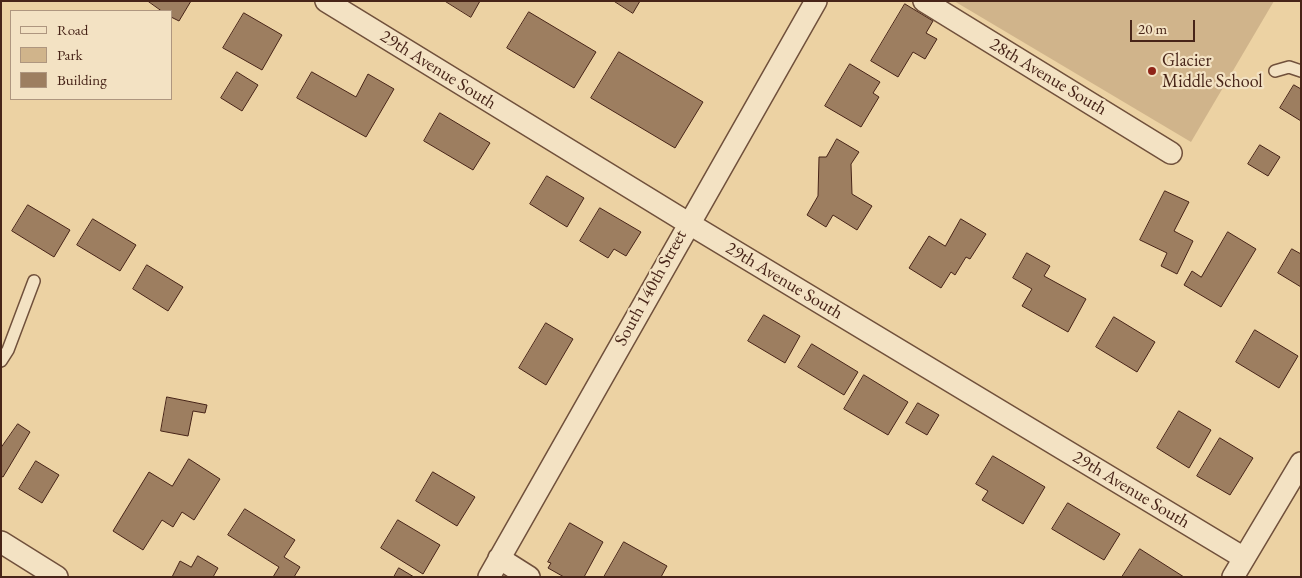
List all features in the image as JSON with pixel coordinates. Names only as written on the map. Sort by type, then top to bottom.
[{"type":"street","name":"29th Avenue South","points":[[326,1],[688,223],[1244,558]]},
{"type":"street","name":"South 140th Street","points":[[488,577],[816,1]]},
{"type":"street","name":"28th Avenue South","points":[[924,1],[1171,153]]},
{"type":"street","points":[[1233,577],[1301,463]]},
{"type":"street","points":[[1,542],[58,577]]},
{"type":"street","points":[[499,558],[529,577]]},
{"type":"lane","points":[[1275,71],[1289,67],[1301,71]]},
{"type":"lane","points":[[1,361],[8,350],[34,281]]},
{"type":"green space","name":"Glacier Middle School","points":[[954,1],[1274,1],[1191,142]]},
{"type":"building","points":[[148,1],[191,1],[179,21],[172,18],[172,10],[161,10]]},
{"type":"building","points":[[445,1],[480,1],[471,17]]},
{"type":"building","points":[[614,1],[640,1],[633,13]]},
{"type":"building","points":[[905,4],[933,21],[926,33],[937,39],[925,59],[913,52],[898,77],[871,61]]},
{"type":"building","points":[[529,12],[596,52],[574,88],[507,48]]},
{"type":"building","points":[[244,13],[282,35],[262,70],[223,48]]},
{"type":"building","points":[[619,52],[703,102],[675,148],[591,98]]},
{"type":"building","points":[[850,64],[880,82],[873,93],[879,97],[861,127],[825,106]]},
{"type":"building","points":[[237,72],[258,85],[242,111],[221,98]]},
{"type":"building","points":[[312,72],[356,97],[368,74],[394,89],[366,137],[297,98]]},
{"type":"building","points":[[1294,85],[1301,89],[1301,121],[1280,108]]},
{"type":"building","points":[[440,113],[490,143],[473,170],[424,141]]},
{"type":"building","points":[[837,139],[859,152],[851,164],[852,194],[872,206],[857,230],[833,215],[826,227],[807,215],[818,196],[819,157],[826,157]]},
{"type":"building","points":[[1260,145],[1280,157],[1268,176],[1248,164]]},
{"type":"building","points":[[547,176],[584,198],[567,227],[530,204]]},
{"type":"building","points":[[1165,191],[1189,202],[1174,231],[1193,241],[1177,274],[1161,266],[1167,253],[1140,240]]},
{"type":"building","points":[[28,205],[70,230],[54,257],[12,231]]},
{"type":"building","points":[[600,208],[641,232],[626,256],[614,249],[608,258],[580,241]]},
{"type":"building","points":[[93,219],[136,245],[120,271],[77,245]]},
{"type":"building","points":[[961,219],[986,234],[970,259],[966,257],[955,275],[951,272],[941,288],[909,268],[929,236],[945,246]]},
{"type":"building","points":[[1228,232],[1256,249],[1221,307],[1184,285],[1192,271],[1201,277]]},
{"type":"building","points":[[1292,249],[1301,254],[1301,287],[1278,273]]},
{"type":"building","points":[[1027,253],[1050,266],[1044,276],[1086,299],[1068,332],[1022,306],[1032,289],[1013,278]]},
{"type":"building","points":[[147,265],[183,287],[168,311],[133,289]]},
{"type":"building","points":[[764,315],[800,336],[785,363],[748,341]]},
{"type":"building","points":[[1114,317],[1155,342],[1137,372],[1096,347]]},
{"type":"building","points":[[546,323],[573,339],[546,385],[519,368]]},
{"type":"building","points":[[1255,330],[1298,356],[1279,388],[1236,362]]},
{"type":"building","points":[[812,344],[858,372],[844,395],[798,367]]},
{"type":"building","points":[[864,375],[908,402],[888,435],[844,409]]},
{"type":"building","points":[[167,397],[207,405],[205,413],[193,411],[188,436],[161,431]]},
{"type":"building","points":[[918,403],[939,415],[927,435],[906,423]]},
{"type":"building","points":[[1179,411],[1211,430],[1189,468],[1157,448]]},
{"type":"building","points":[[18,424],[30,432],[3,477],[1,476],[1,448]]},
{"type":"building","points":[[1220,438],[1253,458],[1230,495],[1197,476]]},
{"type":"building","points":[[993,456],[1045,487],[1023,524],[982,500],[988,491],[976,484]]},
{"type":"building","points":[[189,459],[220,479],[194,520],[182,512],[173,527],[162,520],[143,550],[113,531],[149,472],[172,486]]},
{"type":"building","points":[[36,461],[59,475],[42,503],[19,489]]},
{"type":"building","points":[[433,472],[475,497],[457,526],[416,501]]},
{"type":"building","points":[[1068,503],[1120,534],[1104,560],[1052,529]]},
{"type":"building","points":[[245,509],[295,540],[284,557],[300,567],[294,577],[273,577],[279,567],[228,535]]},
{"type":"building","points":[[398,520],[440,545],[423,574],[381,548]]},
{"type":"building","points":[[570,523],[603,542],[584,577],[564,577],[548,568],[551,563],[548,562]]},
{"type":"building","points":[[624,542],[667,566],[661,577],[604,577]]},
{"type":"building","points":[[1140,549],[1184,577],[1122,577]]},
{"type":"building","points":[[198,556],[218,568],[213,577],[172,577],[180,561],[191,567]]},
{"type":"building","points":[[399,568],[414,577],[394,577]]},
{"type":"place","name":"Glacier Middle School","points":[[1152,71]]}]
